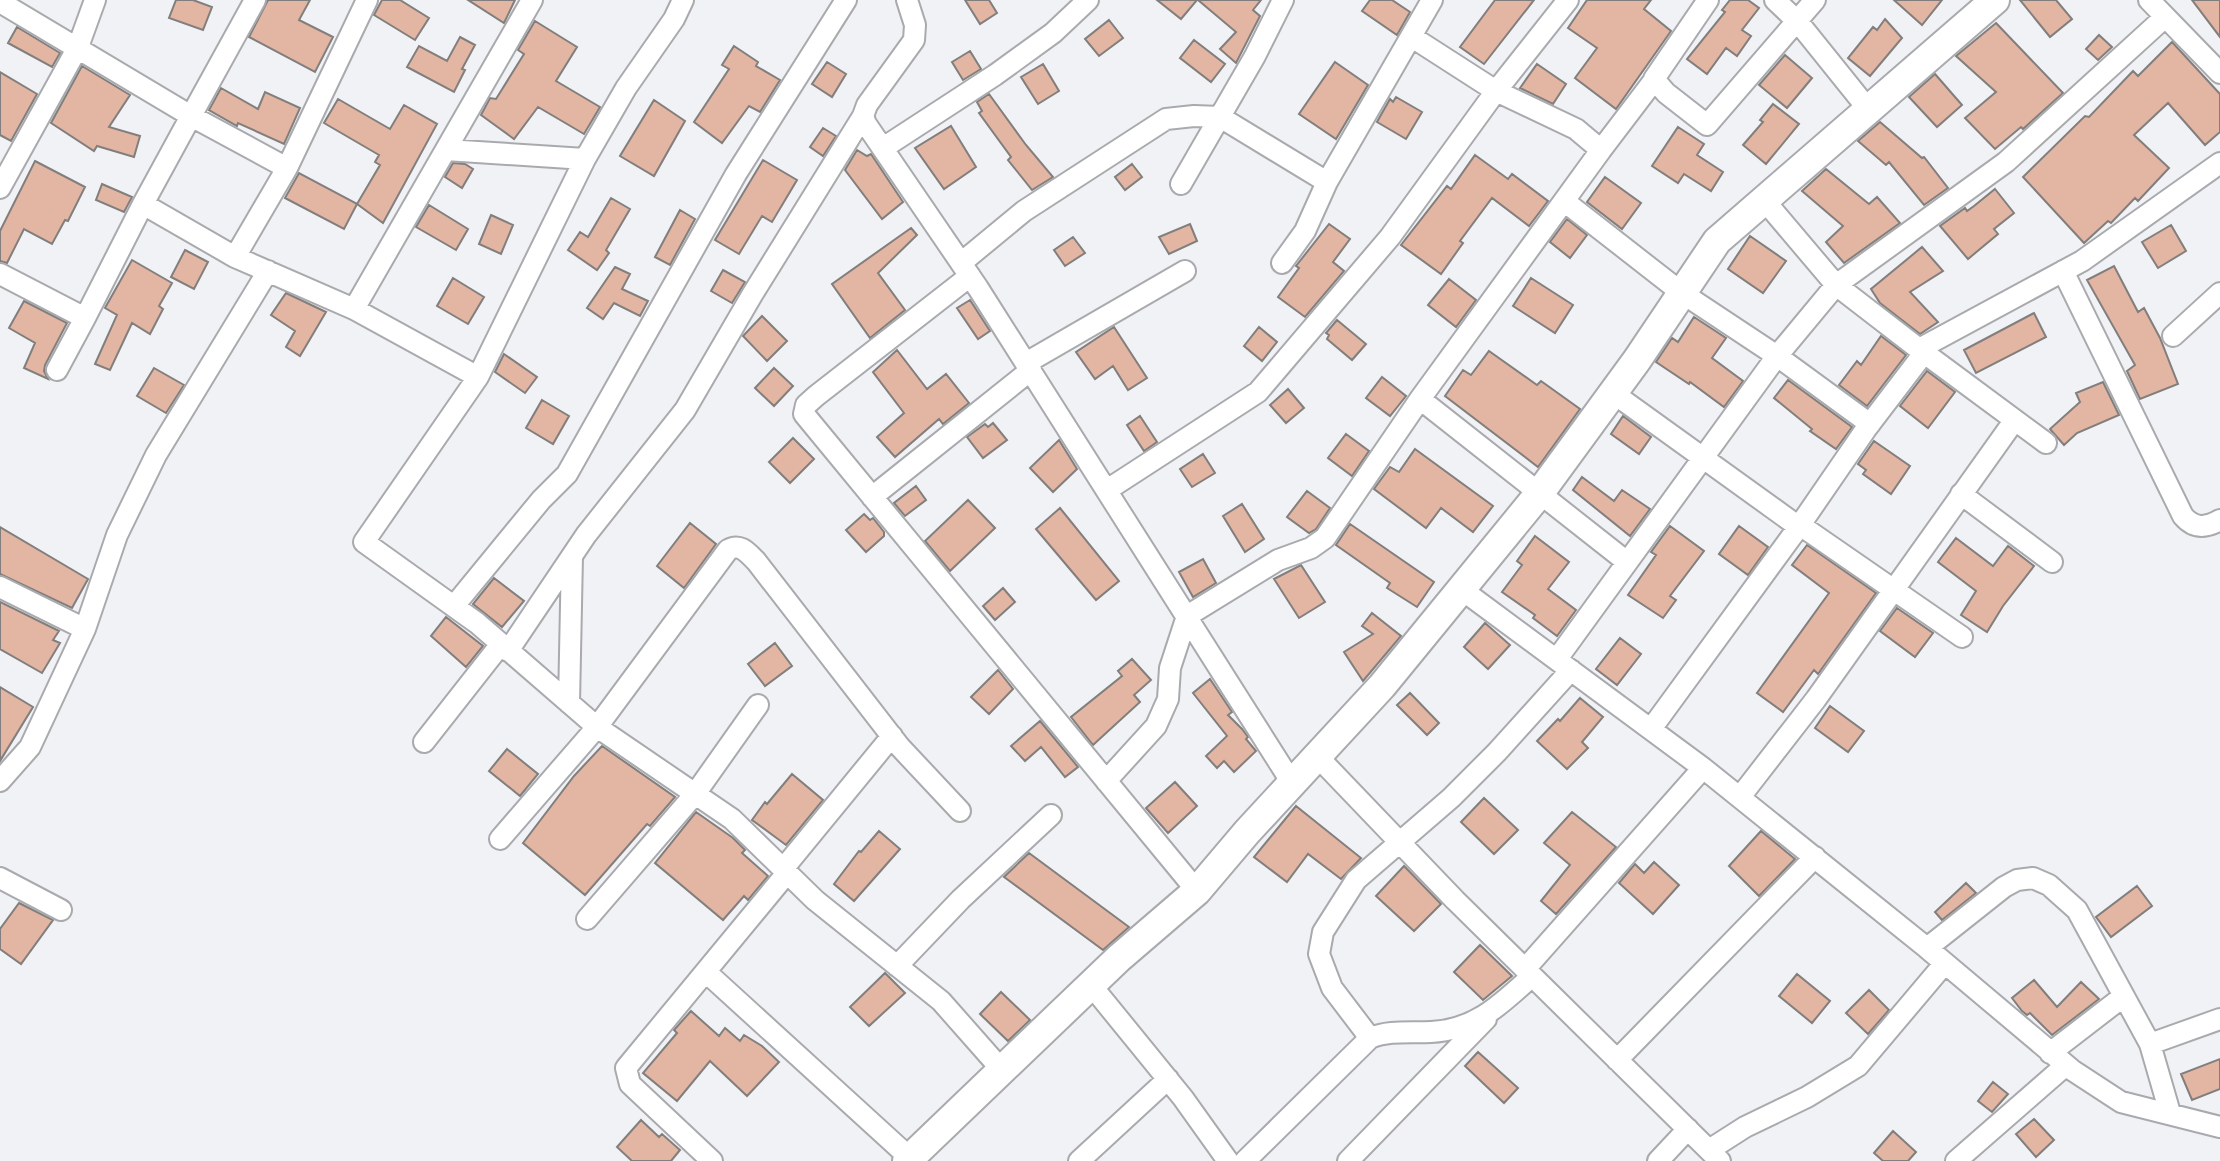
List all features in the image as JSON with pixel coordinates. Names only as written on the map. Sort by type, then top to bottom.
[{"type":"street","points":[[1,186],[78,47],[95,0]]},
{"type":"street","points":[[57,370],[143,204],[255,0]]},
{"type":"street","points":[[235,257],[287,168],[367,0]]},
{"type":"street","points":[[354,309],[532,0]]},
{"type":"street","points":[[683,0],[585,159],[478,377],[364,542],[454,606],[597,727],[732,819],[815,900],[941,1001],[1001,1069]]},
{"type":"street","points":[[454,606],[541,500],[567,474],[736,174],[846,0]]},
{"type":"street","points":[[883,148],[1053,33],[1088,0]]},
{"type":"street","points":[[1181,184],[1283,0]]},
{"type":"street","points":[[1282,263],[1305,231],[1327,182],[1432,0]]},
{"type":"street","points":[[1107,490],[1258,392],[1390,237],[1496,91],[1568,0]]},
{"type":"street","points":[[1106,781],[1156,726],[1168,699],[1170,668],[1187,616],[1278,560],[1311,548],[1325,538],[1420,399],[1655,79],[1708,0]]},
{"type":"street","points":[[1775,0],[1798,22],[1868,109]]},
{"type":"street","points":[[1655,79],[1666,93],[1707,125],[1815,0]]},
{"type":"street","points":[[2149,0],[2220,73]]},
{"type":"street","points":[[424,742],[505,648],[685,410],[867,105],[914,40],[915,25],[909,1]]},
{"type":"street","points":[[0,2],[191,116],[287,168]]},
{"type":"street","points":[[706,972],[909,1160],[1001,1069],[1197,891],[1382,686],[1539,494],[1613,393],[1717,241],[1868,109],[1980,4]]},
{"type":"street","points":[[1370,1038],[1332,988],[1319,954],[1323,932],[1356,880],[1451,798],[1497,752],[1564,664],[1627,562],[1777,356],[1836,285],[2006,162],[2165,17]]},
{"type":"street","points":[[1412,37],[1496,91],[1576,129],[1601,150]]},
{"type":"street","points":[[863,116],[966,270],[1292,783]]},
{"type":"street","points":[[1197,891],[809,424],[804,414],[806,405],[966,270],[1024,211],[1166,119],[1220,117],[1327,182]]},
{"type":"street","points":[[446,150],[585,159]]},
{"type":"street","points":[[1651,729],[1800,526],[1922,351],[2063,271],[2220,163]]},
{"type":"street","points":[[1764,200],[1836,285],[2046,443]]},
{"type":"street","points":[[1564,201],[1682,293],[1777,356],[1870,424]]},
{"type":"street","points":[[143,204],[235,257],[354,309],[478,377]]},
{"type":"street","points":[[0,781],[30,747],[85,629],[117,535],[156,455],[268,271]]},
{"type":"street","points":[[872,497],[1028,367],[1185,271]]},
{"type":"street","points":[[2063,271],[2183,516],[2193,525],[2201,527],[2220,520]]},
{"type":"street","points":[[0,274],[85,318]]},
{"type":"street","points":[[2173,336],[2220,293]]},
{"type":"street","points":[[1613,393],[1962,637]]},
{"type":"street","points":[[1420,399],[1627,562]]},
{"type":"street","points":[[1740,797],[1816,699],[2014,421]]},
{"type":"street","points":[[1961,494],[2052,562]]},
{"type":"street","points":[[500,839],[597,727],[719,560],[733,547],[743,548],[756,561],[892,736],[960,811]]},
{"type":"street","points":[[569,703],[572,556]]},
{"type":"street","points":[[0,587],[85,629]]},
{"type":"street","points":[[1461,589],[1740,797],[2058,1059],[2121,1102],[2220,1127]]},
{"type":"street","points":[[587,919],[695,794],[758,705]]},
{"type":"street","points":[[712,1161],[630,1084],[626,1068],[706,972],[892,736]]},
{"type":"street","points":[[1317,756],[1528,972],[1715,1156],[1745,1127],[1807,1097],[1858,1066],[1945,963]]},
{"type":"street","points":[[1348,1161],[1491,1013],[1703,768]]},
{"type":"street","points":[[897,966],[961,899],[1051,815]]},
{"type":"street","points":[[1617,1060],[1815,857]]},
{"type":"street","points":[[0,878],[61,910]]},
{"type":"street","points":[[1927,948],[2017,880],[2033,878],[2049,885],[2077,910],[2150,1044],[2170,1113]]},
{"type":"street","points":[[1091,985],[1168,1079],[1228,1161]]},
{"type":"street","points":[[1956,1161],[2124,996]]},
{"type":"street","points":[[1245,1161],[1370,1038],[1384,1032],[1436,1032],[1491,1013]]},
{"type":"street","points":[[2150,1044],[2220,1019]]},
{"type":"street","points":[[1079,1161],[1168,1079]]},
{"type":"street","points":[[1658,1161],[1688,1129]]},
{"type":"building","points":[[176,0],[193,0],[212,7],[203,30],[169,18]]},
{"type":"building","points":[[268,0],[310,0],[299,20],[333,37],[315,72],[249,37]]},
{"type":"building","points":[[382,0],[400,0],[429,18],[415,40],[374,15]]},
{"type":"building","points":[[468,0],[515,0],[504,23]]},
{"type":"building","points":[[965,0],[989,0],[997,13],[980,24]]},
{"type":"building","points":[[1157,0],[1197,0],[1181,19]]},
{"type":"building","points":[[1198,0],[1261,0],[1253,10],[1260,16],[1236,63],[1220,49],[1236,32]]},
{"type":"building","points":[[1370,0],[1392,0],[1410,12],[1397,35],[1362,11]]},
{"type":"building","points":[[1495,0],[1534,0],[1484,64],[1460,47]]},
{"type":"building","points":[[1587,0],[1651,0],[1644,9],[1671,31],[1616,109],[1575,78],[1597,48],[1568,28]]},
{"type":"building","points":[[1730,0],[1748,0],[1759,8],[1742,30],[1751,36],[1737,56],[1726,48],[1707,74],[1687,59],[1725,12],[1722,10]]},
{"type":"building","points":[[1894,0],[1942,0],[1922,25]]},
{"type":"building","points":[[2020,0],[2056,0],[2072,19],[2050,37]]},
{"type":"building","points":[[2192,0],[2220,0],[2220,37]]},
{"type":"building","points":[[1885,19],[1902,38],[1870,76],[1848,58],[1873,27],[1877,30]]},
{"type":"building","points":[[1109,20],[1123,38],[1099,56],[1085,39]]},
{"type":"building","points":[[535,21],[577,47],[556,81],[600,107],[584,134],[538,107],[514,139],[481,115],[490,98],[496,99],[524,54],[518,50]]},
{"type":"building","points":[[1996,23],[2063,93],[1995,149],[1965,118],[1996,92],[1956,56]]},
{"type":"building","points":[[17,27],[60,53],[52,67],[8,43]]},
{"type":"building","points":[[2099,35],[2112,47],[2098,60],[2086,49]]},
{"type":"building","points":[[460,37],[475,45],[454,92],[407,67],[419,46],[447,61]]},
{"type":"building","points":[[1194,40],[1225,64],[1211,82],[1180,58]]},
{"type":"building","points":[[2172,42],[2220,94],[2220,132],[2205,145],[2168,103],[2134,135],[2169,168],[2138,201],[2135,198],[2111,223],[2108,221],[2084,243],[2023,177],[2085,116],[2089,117],[2133,71],[2138,76]]},
{"type":"building","points":[[734,46],[758,62],[756,66],[780,80],[760,112],[749,106],[722,143],[694,122],[729,69],[722,65]]},
{"type":"building","points":[[970,51],[981,69],[963,80],[952,62]]},
{"type":"building","points":[[1785,55],[1812,78],[1787,108],[1759,85]]},
{"type":"building","points":[[827,62],[846,74],[832,97],[812,84]]},
{"type":"building","points":[[1335,62],[1368,85],[1336,139],[1299,114]]},
{"type":"building","points":[[1043,64],[1059,91],[1038,104],[1021,77]]},
{"type":"building","points":[[1537,64],[1566,84],[1553,104],[1520,88]]},
{"type":"building","points":[[82,66],[130,95],[109,127],[140,136],[134,157],[97,146],[94,151],[51,123]]},
{"type":"building","points":[[0,72],[37,94],[11,141],[0,135]]},
{"type":"building","points":[[1935,74],[1962,105],[1937,127],[1909,97]]},
{"type":"building","points":[[221,88],[258,109],[265,92],[300,108],[284,144],[238,123],[237,126],[209,110]]},
{"type":"building","points":[[989,94],[1053,177],[1032,190],[1008,160],[1011,157],[979,113],[982,111],[977,102]]},
{"type":"building","points":[[1396,97],[1422,112],[1406,139],[1377,122],[1390,99],[1393,102]]},
{"type":"building","points":[[338,99],[390,129],[404,105],[437,124],[383,223],[357,204],[380,165],[375,162],[379,155],[324,123]]},
{"type":"building","points":[[654,100],[685,121],[654,176],[620,156]]},
{"type":"building","points":[[1773,104],[1799,124],[1766,164],[1743,145],[1763,122],[1760,120]]},
{"type":"building","points":[[1880,122],[1924,157],[1948,188],[1924,205],[1889,162],[1886,165],[1858,141]]},
{"type":"building","points":[[951,126],[976,167],[944,189],[915,148]]},
{"type":"building","points":[[1678,127],[1704,144],[1697,155],[1723,172],[1711,191],[1684,174],[1678,183],[1652,166]]},
{"type":"building","points":[[823,128],[836,136],[823,156],[810,147]]},
{"type":"building","points":[[857,150],[867,156],[871,154],[903,202],[882,219],[845,170]]},
{"type":"building","points":[[1475,155],[1508,179],[1512,174],[1548,201],[1529,226],[1492,198],[1460,241],[1463,243],[1441,274],[1401,245],[1447,186],[1451,189]]},
{"type":"building","points":[[763,160],[797,180],[772,222],[762,216],[739,254],[715,240]]},
{"type":"building","points":[[35,161],[85,187],[52,244],[24,229],[7,263],[0,261],[0,231]]},
{"type":"building","points":[[453,163],[465,164],[473,169],[462,188],[445,177]]},
{"type":"building","points":[[1132,164],[1142,177],[1125,190],[1115,177]]},
{"type":"building","points":[[1826,169],[1869,204],[1877,197],[1900,223],[1844,263],[1826,242],[1843,226],[1802,191]]},
{"type":"building","points":[[299,173],[357,204],[344,229],[285,198]]},
{"type":"building","points":[[1605,177],[1641,203],[1622,229],[1587,202]]},
{"type":"building","points":[[102,184],[132,197],[124,212],[96,200]]},
{"type":"building","points":[[1995,189],[2014,213],[1994,229],[1998,234],[1968,259],[1940,226],[1965,208],[1967,211]]},
{"type":"building","points":[[611,198],[630,209],[606,250],[609,253],[597,270],[568,250],[580,232],[588,237]]},
{"type":"building","points":[[429,205],[468,229],[456,250],[416,227]]},
{"type":"building","points":[[680,210],[695,219],[670,265],[655,257]]},
{"type":"building","points":[[491,215],[513,225],[501,254],[479,244]]},
{"type":"building","points":[[1567,219],[1587,235],[1570,258],[1550,242]]},
{"type":"building","points":[[1190,224],[1197,241],[1169,254],[1159,237]]},
{"type":"building","points":[[1329,224],[1350,239],[1333,262],[1344,271],[1305,317],[1278,297],[1299,268],[1296,266]]},
{"type":"building","points":[[2171,225],[2186,251],[2158,268],[2142,242]]},
{"type":"building","points":[[911,228],[917,235],[878,273],[905,310],[870,338],[832,284]]},
{"type":"building","points":[[1750,236],[1786,261],[1763,293],[1728,269]]},
{"type":"building","points":[[1073,237],[1085,253],[1065,266],[1054,250]]},
{"type":"building","points":[[1922,247],[1943,271],[1910,292],[1938,322],[1920,334],[1880,303],[1871,289]]},
{"type":"building","points":[[185,250],[208,262],[194,289],[171,277]]},
{"type":"building","points":[[132,260],[172,283],[159,306],[163,309],[150,334],[132,323],[110,370],[95,364],[117,315],[105,308]]},
{"type":"building","points":[[2114,266],[2138,312],[2144,308],[2178,384],[2140,399],[2127,371],[2135,365],[2087,280]]},
{"type":"building","points":[[615,267],[630,274],[622,289],[648,301],[640,316],[614,303],[603,319],[587,308]]},
{"type":"building","points":[[723,270],[745,282],[732,303],[711,291]]},
{"type":"building","points":[[453,278],[484,297],[468,324],[437,306]]},
{"type":"building","points":[[1531,278],[1573,305],[1555,333],[1513,306]]},
{"type":"building","points":[[1449,279],[1476,300],[1456,327],[1428,305]]},
{"type":"building","points":[[286,293],[326,312],[300,356],[286,347],[295,331],[271,315]]},
{"type":"building","points":[[970,300],[990,331],[978,339],[957,308]]},
{"type":"building","points":[[24,301],[67,323],[45,365],[48,379],[24,368],[35,343],[9,328]]},
{"type":"building","points":[[2034,313],[2046,337],[1976,373],[1964,350]]},
{"type":"building","points":[[762,316],[787,341],[767,361],[743,336]]},
{"type":"building","points":[[1694,317],[1726,338],[1712,358],[1743,381],[1724,407],[1656,362],[1672,338],[1678,342]]},
{"type":"building","points":[[1337,320],[1366,344],[1352,360],[1327,339],[1329,335],[1326,333]]},
{"type":"building","points":[[1114,327],[1147,378],[1128,390],[1113,366],[1095,379],[1076,352]]},
{"type":"building","points":[[1259,327],[1277,342],[1262,361],[1244,346]]},
{"type":"building","points":[[1881,336],[1906,355],[1867,406],[1839,385],[1857,361],[1861,365]]},
{"type":"building","points":[[897,350],[927,389],[946,374],[969,403],[943,424],[939,419],[895,457],[877,437],[904,413],[873,372]]},
{"type":"building","points":[[1489,351],[1537,385],[1541,381],[1580,409],[1538,467],[1445,396],[1463,370],[1471,375]]},
{"type":"building","points":[[504,354],[537,377],[525,393],[495,372]]},
{"type":"building","points":[[154,368],[184,385],[166,413],[137,396]]},
{"type":"building","points":[[774,368],[793,386],[774,406],[755,388]]},
{"type":"building","points":[[1927,371],[1955,392],[1928,428],[1900,406]]},
{"type":"building","points":[[1382,377],[1406,396],[1390,416],[1366,398]]},
{"type":"building","points":[[1788,380],[1852,427],[1836,449],[1810,431],[1812,429],[1774,398]]},
{"type":"building","points":[[2103,382],[2119,415],[2077,433],[2064,445],[2050,429],[2080,402],[2076,393]]},
{"type":"building","points":[[1288,389],[1304,408],[1286,423],[1270,405]]},
{"type":"building","points":[[542,400],[569,416],[553,444],[526,428]]},
{"type":"building","points":[[1140,416],[1157,442],[1144,451],[1127,425]]},
{"type":"building","points":[[1623,416],[1651,437],[1639,454],[1611,434]]},
{"type":"building","points":[[993,423],[1007,440],[983,458],[967,437],[985,424],[988,427]]},
{"type":"building","points":[[1346,434],[1369,451],[1352,476],[1328,458]]},
{"type":"building","points":[[793,438],[814,459],[790,483],[769,462]]},
{"type":"building","points":[[1059,440],[1077,469],[1053,492],[1030,468]]},
{"type":"building","points":[[1874,441],[1910,466],[1891,494],[1863,474],[1866,470],[1858,464]]},
{"type":"building","points":[[1415,449],[1493,506],[1473,532],[1441,508],[1426,528],[1374,489],[1390,467],[1399,472]]},
{"type":"building","points":[[1203,454],[1215,473],[1192,487],[1180,469]]},
{"type":"building","points":[[1582,477],[1614,501],[1622,490],[1650,509],[1630,536],[1573,490]]},
{"type":"building","points":[[916,486],[926,500],[905,516],[894,503]]},
{"type":"building","points":[[1307,491],[1330,508],[1316,529],[1309,533],[1287,517]]},
{"type":"building","points":[[968,500],[995,528],[950,571],[925,541]]},
{"type":"building","points":[[1242,504],[1264,539],[1245,552],[1223,516]]},
{"type":"building","points":[[1060,508],[1119,581],[1096,600],[1036,529]]},
{"type":"building","points":[[864,514],[870,520],[873,518],[884,532],[884,536],[866,552],[846,530]]},
{"type":"building","points":[[690,523],[716,544],[684,588],[657,566]]},
{"type":"building","points":[[1350,524],[1434,582],[1417,607],[1387,588],[1390,583],[1336,545]]},
{"type":"building","points":[[1670,526],[1704,551],[1670,596],[1676,600],[1663,618],[1628,595],[1656,555],[1651,552]]},
{"type":"building","points":[[1739,526],[1768,547],[1748,575],[1719,554]]},
{"type":"building","points":[[0,527],[88,579],[72,608],[0,574]]},
{"type":"building","points":[[1535,536],[1569,562],[1548,589],[1576,610],[1557,636],[1533,618],[1535,615],[1502,592],[1522,565],[1517,561]]},
{"type":"building","points":[[1956,538],[1993,566],[2008,546],[2034,566],[1987,632],[1961,615],[1976,591],[1938,562]]},
{"type":"building","points":[[1807,545],[1876,593],[1818,674],[1814,670],[1783,712],[1757,693],[1829,593],[1792,565]]},
{"type":"building","points":[[1203,559],[1216,583],[1193,597],[1179,572]]},
{"type":"building","points":[[1301,565],[1325,602],[1299,618],[1274,579]]},
{"type":"building","points":[[494,578],[524,601],[502,627],[473,604]]},
{"type":"building","points":[[1003,588],[1015,602],[995,620],[983,606]]},
{"type":"building","points":[[0,602],[59,631],[53,640],[60,643],[42,673],[0,649]]},
{"type":"building","points":[[1897,608],[1933,633],[1915,657],[1880,631]]},
{"type":"building","points":[[1372,613],[1401,636],[1363,681],[1344,652],[1373,634],[1362,626]]},
{"type":"building","points":[[446,617],[483,646],[466,667],[431,636]]},
{"type":"building","points":[[1485,623],[1510,645],[1488,669],[1464,647]]},
{"type":"building","points":[[1620,638],[1641,654],[1617,685],[1596,669]]},
{"type":"building","points":[[775,643],[792,666],[765,686],[748,664]]},
{"type":"building","points":[[1132,659],[1151,680],[1134,695],[1140,702],[1093,745],[1071,717],[1122,676],[1118,671]]},
{"type":"building","points":[[998,670],[1013,689],[989,714],[971,697]]},
{"type":"building","points":[[1210,679],[1232,712],[1228,715],[1242,729],[1256,751],[1234,772],[1224,761],[1217,768],[1206,756],[1227,736],[1193,693]]},
{"type":"building","points":[[0,687],[33,707],[0,761]]},
{"type":"building","points":[[1410,693],[1439,723],[1427,735],[1397,705]]},
{"type":"building","points":[[1580,698],[1603,717],[1582,742],[1588,748],[1567,769],[1537,741]]},
{"type":"building","points":[[1830,706],[1864,731],[1848,752],[1815,728]]},
{"type":"building","points":[[1040,721],[1078,767],[1065,777],[1041,747],[1025,761],[1011,746]]},
{"type":"building","points":[[602,746],[675,797],[585,895],[523,843],[574,776]]},
{"type":"building","points":[[507,749],[538,774],[520,796],[489,771]]},
{"type":"building","points":[[792,774],[823,800],[786,845],[752,820]]},
{"type":"building","points":[[1175,782],[1197,806],[1168,833],[1146,808]]},
{"type":"building","points":[[1484,798],[1518,830],[1494,854],[1461,822]]},
{"type":"building","points":[[1296,806],[1361,858],[1341,879],[1308,854],[1287,882],[1254,857]]},
{"type":"building","points":[[696,812],[733,838],[745,850],[742,853],[768,876],[748,900],[744,896],[723,920],[655,863]]},
{"type":"building","points":[[1572,812],[1616,847],[1556,914],[1541,901],[1570,865],[1544,843]]},
{"type":"building","points":[[879,831],[900,849],[854,901],[834,884]]},
{"type":"building","points":[[1761,831],[1795,859],[1759,896],[1729,866]]},
{"type":"building","points":[[1029,853],[1129,927],[1103,950],[1004,877]]},
{"type":"building","points":[[1654,862],[1679,885],[1653,914],[1619,883],[1635,864],[1644,873]]},
{"type":"building","points":[[1404,866],[1441,904],[1414,931],[1376,896]]},
{"type":"building","points":[[1966,883],[1976,893],[1942,920],[1935,912]]},
{"type":"building","points":[[2137,886],[2152,906],[2111,937],[2096,917]]},
{"type":"building","points":[[19,903],[53,920],[21,964],[0,949],[0,929]]},
{"type":"building","points":[[1480,945],[1512,976],[1483,1000],[1454,972]]},
{"type":"building","points":[[885,973],[905,993],[869,1026],[850,1007]]},
{"type":"building","points":[[1797,974],[1830,1001],[1812,1023],[1779,996]]},
{"type":"building","points":[[2034,980],[2057,1007],[2081,982],[2099,999],[2052,1035],[2030,1013],[2027,1015],[2022,1011],[2012,998]]},
{"type":"building","points":[[1869,990],[1889,1010],[1868,1034],[1846,1013]]},
{"type":"building","points":[[1001,992],[1030,1020],[1008,1041],[980,1014]]},
{"type":"building","points":[[691,1011],[719,1036],[725,1028],[740,1041],[744,1035],[779,1062],[747,1096],[710,1061],[677,1101],[643,1073]]},
{"type":"building","points":[[1478,1052],[1518,1088],[1504,1103],[1465,1066]]},
{"type":"building","points":[[2220,1059],[2220,1089],[2192,1100],[2181,1074]]},
{"type":"building","points":[[1993,1082],[2008,1094],[1992,1112],[1978,1101]]},
{"type":"building","points":[[2034,1119],[2054,1140],[2036,1157],[2016,1134]]},
{"type":"building","points":[[641,1120],[659,1137],[662,1134],[680,1150],[671,1161],[632,1161],[617,1147]]},
{"type":"building","points":[[1893,1131],[1916,1152],[1908,1161],[1883,1161],[1874,1153]]}]
